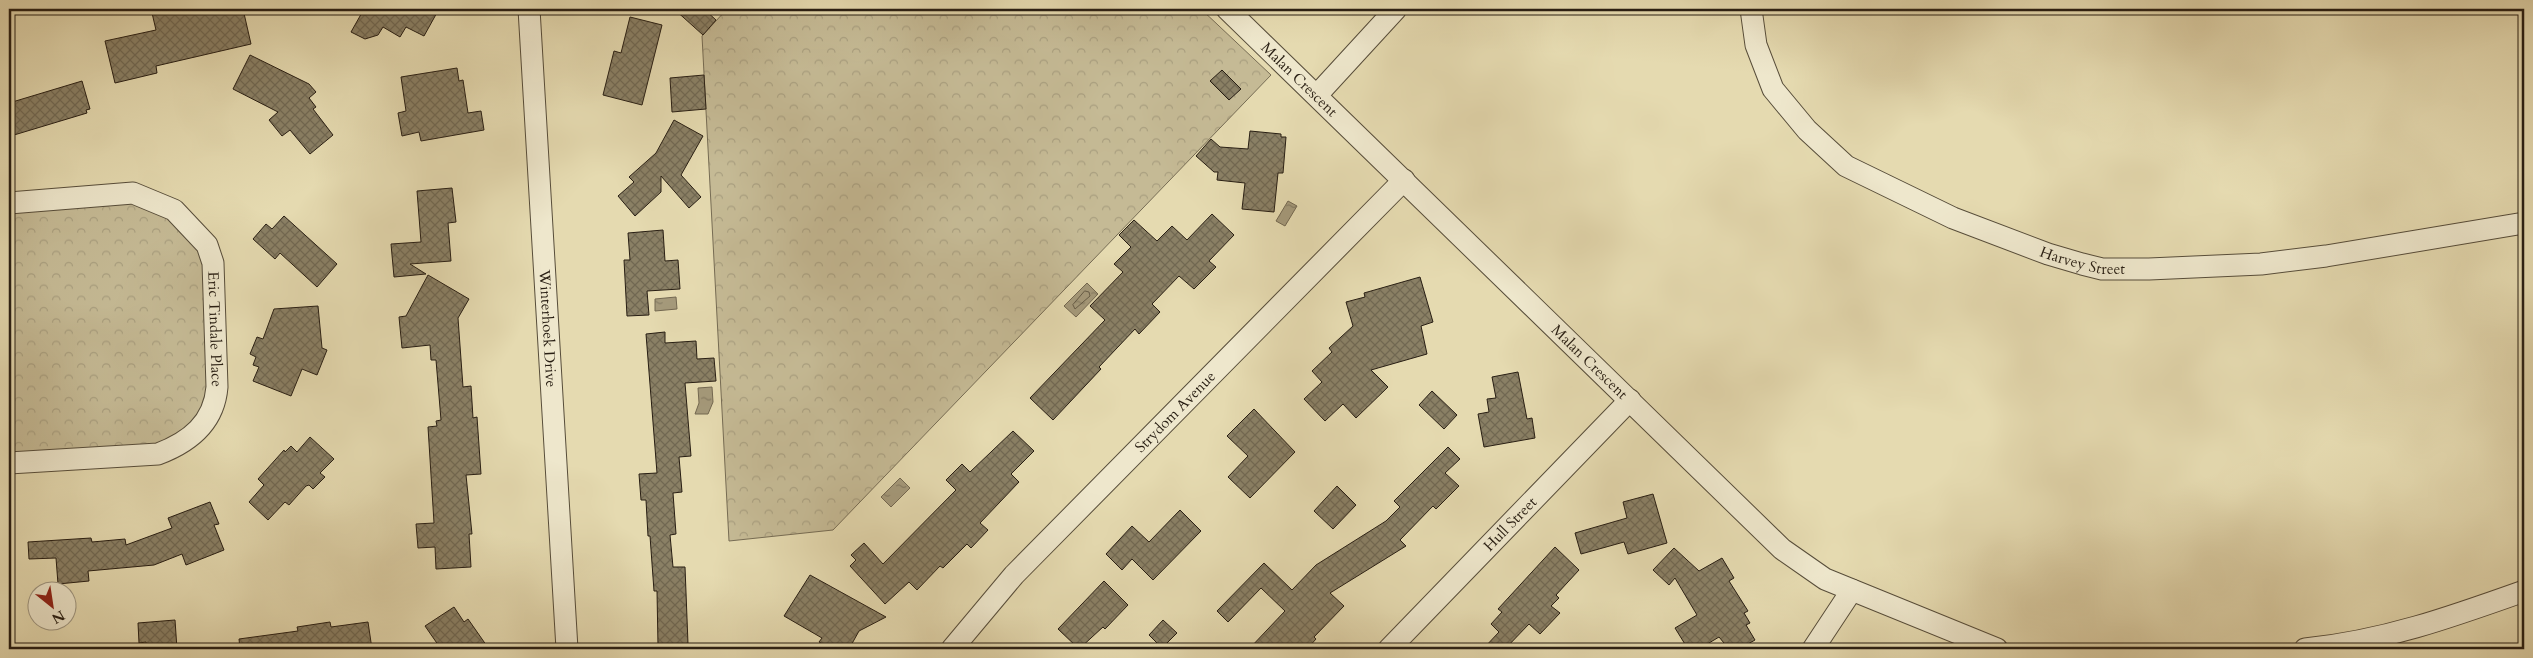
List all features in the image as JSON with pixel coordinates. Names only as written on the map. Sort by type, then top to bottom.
[{"type":"street","name":"Winterhoek Drive","points":[[529,9],[567,649]]},
{"type":"street","name":"Malan Crescent","points":[[1226,9],[1782,549],[1825,579],[1997,649]]},
{"type":"street","points":[[1316,95],[1396,9]]},
{"type":"street","name":"Harvey Street","points":[[1751,9],[1756,45],[1773,89],[1807,130],[1846,166],[1953,218],[2048,254],[2082,264],[2102,269],[2149,269],[2261,264],[2326,256],[2524,223]]},
{"type":"street","name":"Strydom Avenue","points":[[952,649],[1014,575],[1404,180]]},
{"type":"street","name":"Eric Tindale Place","points":[[9,202],[133,193],[154,200],[174,210],[207,245],[213,263],[217,387],[216,403],[196,434],[176,448],[158,454],[9,463]]},
{"type":"street","name":"Hull Street","points":[[1389,649],[1630,400]]},
{"type":"street","points":[[1814,649],[1852,590]]},
{"type":"street","points":[[2306,649],[2337,648],[2422,627],[2524,591]]},
{"type":"green space","points":[[727,9],[1201,9],[1271,75],[833,530],[729,541],[702,36]]},
{"type":"green space","points":[[158,199],[207,245],[216,403],[158,454],[9,464],[9,204]]},
{"type":"water","points":[[1288,201],[1297,206],[1285,226],[1276,221]]},
{"type":"water","points":[[1087,283],[1098,294],[1076,317],[1064,306]]},
{"type":"water","points":[[676,297],[677,309],[655,311],[655,299]]},
{"type":"water","points":[[712,387],[713,402],[708,414],[695,414],[699,403],[698,388]]},
{"type":"water","points":[[900,478],[910,488],[891,507],[881,497]]},
{"type":"building","points":[[171,9],[243,9],[251,44],[156,66],[157,73],[115,83],[105,41],[156,30],[152,13]]},
{"type":"building","points":[[364,9],[439,9],[424,36],[406,27],[400,37],[383,27],[378,35],[365,39],[351,32]]},
{"type":"building","points":[[674,9],[704,9],[716,20],[703,35]]},
{"type":"building","points":[[630,17],[662,25],[642,105],[603,95],[614,51],[621,53]]},
{"type":"building","points":[[250,55],[309,84],[316,92],[309,98],[316,107],[313,109],[333,135],[310,154],[290,130],[282,136],[269,120],[278,112],[233,89]]},
{"type":"building","points":[[457,68],[459,81],[463,80],[468,113],[481,111],[484,130],[421,141],[419,132],[402,136],[398,113],[406,111],[401,77]]},
{"type":"building","points":[[1222,70],[1241,89],[1229,100],[1210,81]]},
{"type":"building","points":[[704,75],[706,109],[672,112],[670,78]]},
{"type":"building","points":[[82,81],[90,109],[86,110],[87,113],[14,135],[9,117],[9,103]]},
{"type":"building","points":[[674,120],[703,136],[681,175],[701,197],[689,208],[661,176],[661,192],[635,216],[618,196],[634,182],[629,177],[656,153]]},
{"type":"building","points":[[1250,131],[1281,134],[1281,137],[1286,137],[1283,173],[1278,173],[1274,212],[1242,209],[1245,183],[1217,180],[1218,172],[1214,172],[1196,156],[1211,139],[1220,147],[1248,149]]},
{"type":"building","points":[[452,188],[456,222],[448,223],[451,261],[410,264],[426,274],[394,277],[391,244],[421,242],[417,191]]},
{"type":"building","points":[[1212,214],[1234,235],[1209,261],[1216,267],[1194,289],[1179,276],[1152,304],[1160,312],[1139,334],[1135,329],[1099,367],[1101,369],[1053,420],[1030,398],[1105,320],[1090,306],[1123,272],[1114,264],[1131,247],[1119,235],[1134,220],[1157,241],[1172,226],[1187,240]]},
{"type":"building","points":[[284,216],[337,264],[317,287],[280,253],[275,259],[253,239],[266,224],[272,229]]},
{"type":"building","points":[[663,230],[665,261],[678,260],[680,289],[647,291],[649,315],[627,316],[624,260],[630,260],[628,233]]},
{"type":"building","points":[[428,275],[469,299],[458,318],[463,387],[471,386],[473,418],[477,417],[481,474],[466,475],[472,534],[469,534],[471,567],[436,569],[435,547],[418,548],[416,524],[434,523],[428,427],[437,426],[436,421],[441,420],[436,360],[431,360],[430,345],[402,348],[399,317],[406,316]]},
{"type":"building","points":[[1420,277],[1433,322],[1421,326],[1427,354],[1371,370],[1388,387],[1356,418],[1343,404],[1325,421],[1304,399],[1322,382],[1312,371],[1332,352],[1329,348],[1353,326],[1346,302],[1365,297],[1364,293]]},
{"type":"building","points":[[318,306],[322,348],[327,350],[317,375],[302,369],[291,396],[253,381],[259,367],[253,365],[256,357],[250,354],[257,337],[263,339],[274,309]]},
{"type":"building","points":[[665,332],[665,343],[696,341],[697,359],[714,358],[716,381],[685,383],[691,456],[679,457],[682,492],[673,493],[676,534],[670,535],[673,567],[685,567],[688,644],[658,646],[657,591],[654,591],[646,500],[641,500],[639,474],[657,473],[646,334]]},
{"type":"building","points":[[1518,372],[1527,419],[1532,418],[1535,438],[1484,447],[1478,414],[1489,412],[1487,399],[1496,398],[1492,377]]},
{"type":"building","points":[[1432,391],[1457,415],[1444,429],[1419,405]]},
{"type":"building","points":[[1254,409],[1295,452],[1250,498],[1228,477],[1248,456],[1227,436]]},
{"type":"building","points":[[1013,431],[1034,451],[1011,474],[1019,482],[980,523],[988,530],[971,548],[967,544],[943,568],[940,566],[917,590],[909,582],[885,604],[850,566],[856,560],[851,555],[864,543],[883,564],[956,490],[946,480],[962,464],[970,472]]},
{"type":"building","points":[[310,437],[334,459],[320,473],[325,477],[313,489],[309,485],[306,486],[289,505],[285,502],[268,520],[249,502],[264,485],[258,479],[284,450],[285,452],[291,446],[297,452]]},
{"type":"building","points":[[1448,447],[1460,459],[1445,473],[1459,486],[1436,509],[1433,506],[1400,540],[1406,546],[1330,593],[1344,606],[1314,637],[1316,639],[1307,649],[1249,649],[1285,611],[1261,588],[1228,622],[1217,611],[1264,563],[1292,590],[1316,565],[1386,521],[1400,507],[1394,501]]},
{"type":"building","points":[[1337,486],[1356,505],[1333,529],[1314,511]]},
{"type":"building","points":[[1653,494],[1667,543],[1628,554],[1624,542],[1581,554],[1575,533],[1627,518],[1623,502]]},
{"type":"building","points":[[210,502],[219,524],[214,525],[224,550],[186,565],[182,554],[154,565],[88,571],[89,581],[78,582],[78,580],[58,580],[56,558],[29,559],[28,542],[91,538],[92,542],[125,539],[126,545],[172,528],[168,518]]},
{"type":"building","points":[[1180,510],[1201,531],[1153,580],[1132,559],[1122,570],[1106,554],[1132,526],[1149,542]]},
{"type":"building","points":[[1555,547],[1579,570],[1556,595],[1559,598],[1551,606],[1560,613],[1540,634],[1529,624],[1505,649],[1483,649],[1499,632],[1491,624],[1502,612],[1498,609]]},
{"type":"building","points":[[1674,548],[1699,571],[1722,558],[1734,578],[1729,581],[1748,611],[1744,613],[1750,623],[1746,625],[1755,640],[1739,649],[1729,649],[1719,637],[1699,649],[1688,649],[1675,628],[1697,615],[1675,578],[1669,585],[1653,570]]},
{"type":"building","points":[[810,575],[886,617],[859,631],[849,649],[832,649],[819,642],[822,638],[784,616]]},
{"type":"building","points":[[1104,581],[1128,605],[1105,629],[1103,627],[1079,649],[1058,629]]},
{"type":"building","points":[[454,607],[464,622],[468,619],[489,649],[441,649],[425,626]]},
{"type":"building","points":[[175,620],[177,649],[146,649],[146,642],[139,643],[138,623]]},
{"type":"building","points":[[1163,620],[1177,633],[1162,648],[1149,635]]},
{"type":"building","points":[[330,622],[331,627],[368,622],[372,649],[240,649],[239,639],[298,631],[297,627]]}]
